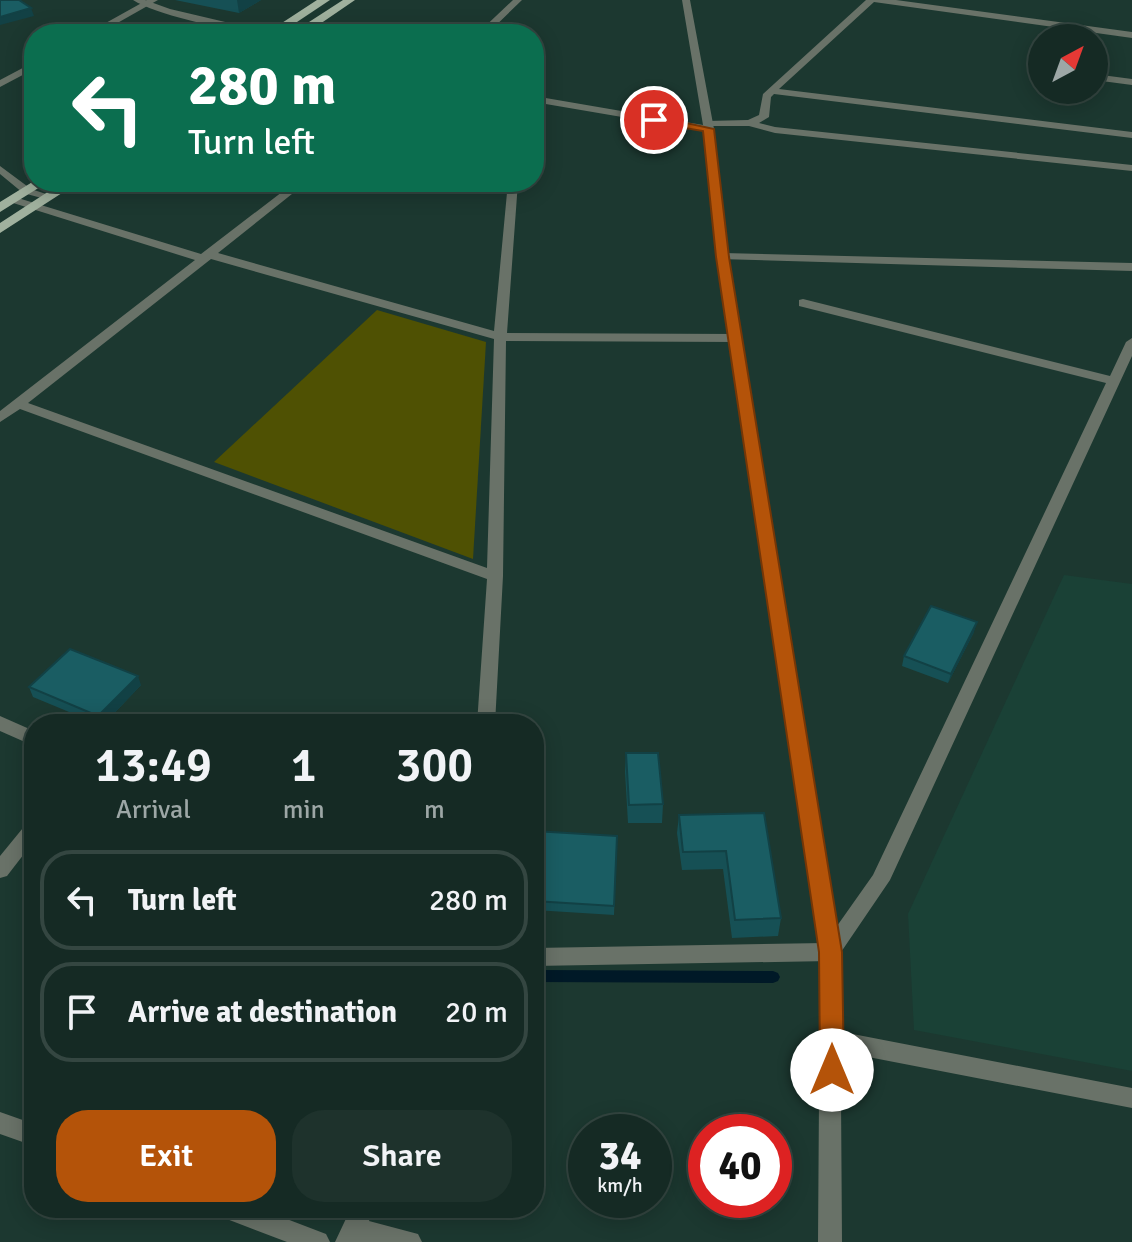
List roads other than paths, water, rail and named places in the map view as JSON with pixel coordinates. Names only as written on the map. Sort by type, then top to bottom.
[{"type":"main road","points":[[287,24],[325,0]]},
{"type":"main road","points":[[313,24],[350,0]]},
{"type":"main road","points":[[0,208],[26,192]]},
{"type":"main road","points":[[0,229],[57,192]]},
{"type":"street","points":[[493,24],[518,0]]},
{"type":"street","points":[[686,0],[708,126],[723,257],[830,952],[830,1242]]},
{"type":"street","points":[[544,101],[708,126],[749,123],[764,117],[766,96],[771,91],[874,0],[1132,35]]},
{"type":"street","points":[[107,24],[145,1],[233,24]]},
{"type":"street","points":[[0,84],[24,71]]},
{"type":"street","points":[[1108,79],[1132,82]]},
{"type":"street","points":[[771,91],[1132,135]]},
{"type":"street","points":[[749,123],[775,130],[1132,168]]},
{"type":"street","points":[[0,169],[24,189]]},
{"type":"street","points":[[31,192],[49,197]]},
{"type":"street","points":[[0,418],[289,192]]},
{"type":"street","points":[[487,714],[495,576],[500,337],[512,192]]},
{"type":"street","points":[[14,200],[500,337],[737,338]]},
{"type":"street","points":[[723,257],[1132,267]]},
{"type":"street","points":[[803,303],[1115,381]]},
{"type":"street","points":[[830,952],[880,880],[1132,342]]},
{"type":"street","points":[[18,404],[495,576]]},
{"type":"street","points":[[0,723],[24,734]]},
{"type":"street","points":[[0,870],[24,840]]},
{"type":"street","points":[[544,957],[830,952]]},
{"type":"street","points":[[832,1040],[1132,1098]]},
{"type":"street","points":[[0,1123],[24,1131]]},
{"type":"street","points":[[254,1218],[318,1242]]},
{"type":"street","points":[[355,1226],[410,1242]]},
{"type":"waterway","points":[[544,976],[773,977]]}]
